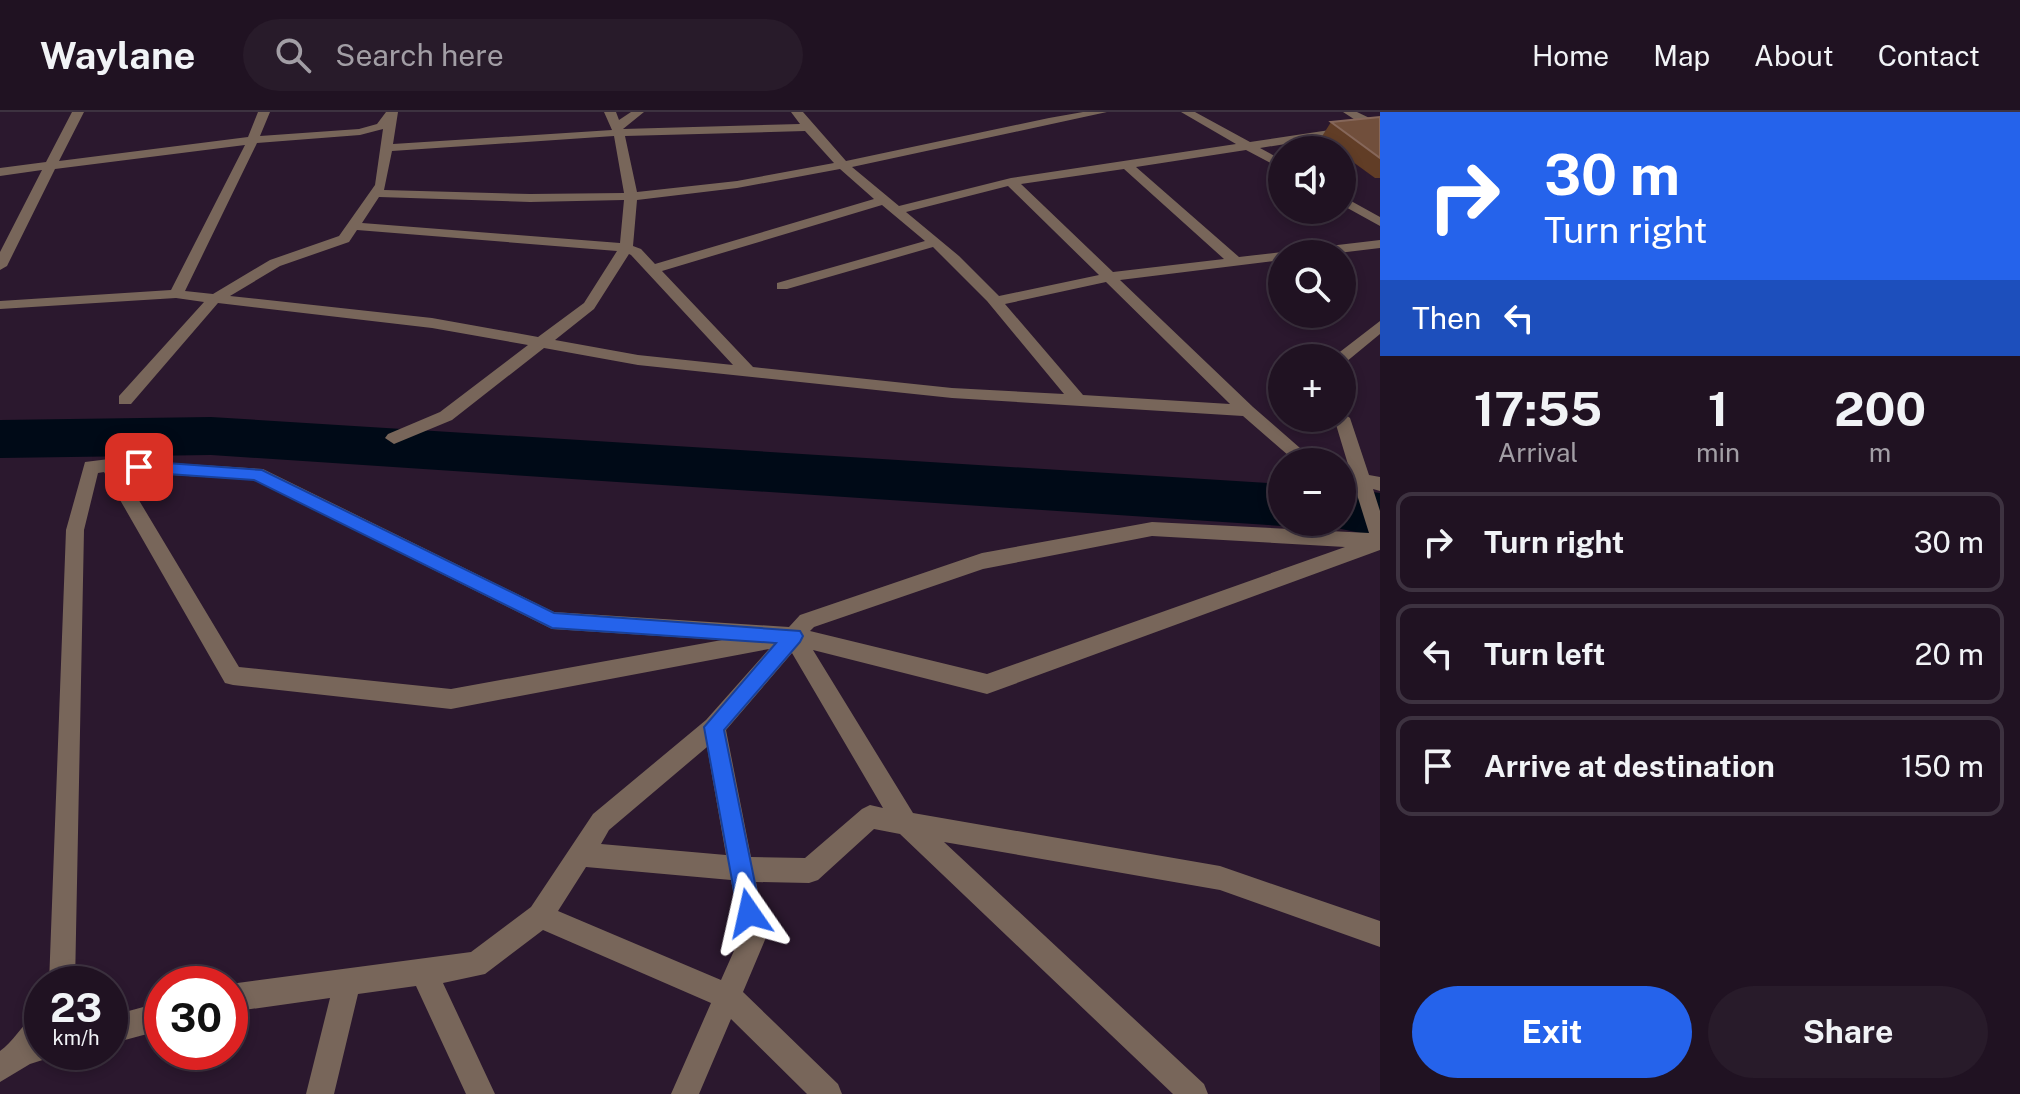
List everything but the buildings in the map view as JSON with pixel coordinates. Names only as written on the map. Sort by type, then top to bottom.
[{"type":"street","points":[[0,266],[78,112]]},
{"type":"street","points":[[176,294],[264,112]]},
{"type":"street","points":[[394,438],[446,416],[589,306],[626,248],[631,195],[618,130],[610,112]]},
{"type":"street","points":[[618,130],[638,112]]},
{"type":"street","points":[[797,112],[841,166],[935,242],[997,301],[1078,400]]},
{"type":"street","points":[[376,193],[493,197],[685,192],[841,166],[949,140],[1101,112]]},
{"type":"street","points":[[1187,112],[1268,157]]},
{"type":"street","points":[[1349,112],[1377,126]]},
{"type":"street","points":[[0,172],[253,140],[360,132],[381,126],[392,114]]},
{"type":"street","points":[[125,400],[214,299],[275,263],[344,239],[381,185],[392,114]]},
{"type":"street","points":[[894,211],[1011,182],[1377,126]]},
{"type":"street","points":[[386,148],[618,130],[807,127]]},
{"type":"street","points":[[1126,164],[1235,261]]},
{"type":"street","points":[[1011,182],[1247,411],[1291,448]]},
{"type":"street","points":[[654,269],[882,201]]},
{"type":"street","points":[[1356,208],[1380,222]]},
{"type":"street","points":[[353,226],[626,248],[636,252],[654,269],[748,371]]},
{"type":"street","points":[[782,286],[935,242]]},
{"type":"street","points":[[1356,247],[1380,244]]},
{"type":"street","points":[[997,301],[1110,277],[1268,257]]},
{"type":"street","points":[[0,305],[176,294],[432,323],[638,360],[952,393],[1247,411]]},
{"type":"street","points":[[1356,345],[1380,326]]},
{"type":"street","points":[[1348,432],[1368,483],[1371,519],[1380,541]]},
{"type":"street","points":[[63,966],[75,530],[91,467],[109,465],[257,474],[552,620],[793,636],[987,684],[1380,541]]},
{"type":"street","points":[[109,465],[233,676],[451,699],[793,636]]},
{"type":"street","points":[[248,996],[476,965],[540,916],[601,822],[714,727],[807,621],[982,561],[1152,529],[1380,541]]},
{"type":"street","points":[[793,636],[906,823],[1194,1094]]},
{"type":"street","points":[[685,1094],[754,935],[714,727]]},
{"type":"street","points":[[580,854],[741,869],[809,871],[870,817],[1220,878],[1380,934]]},
{"type":"street","points":[[540,916],[727,996],[828,1094]]},
{"type":"street","points":[[423,971],[481,1094]]},
{"type":"street","points":[[320,1094],[347,982]]},
{"type":"waterway","points":[[0,439],[211,436],[1268,504]]},
{"type":"waterway","points":[[1356,512],[1380,515]]},
{"type":"route","points":[[139,467],[257,474],[552,620],[793,636],[714,727],[749,913]]}]
